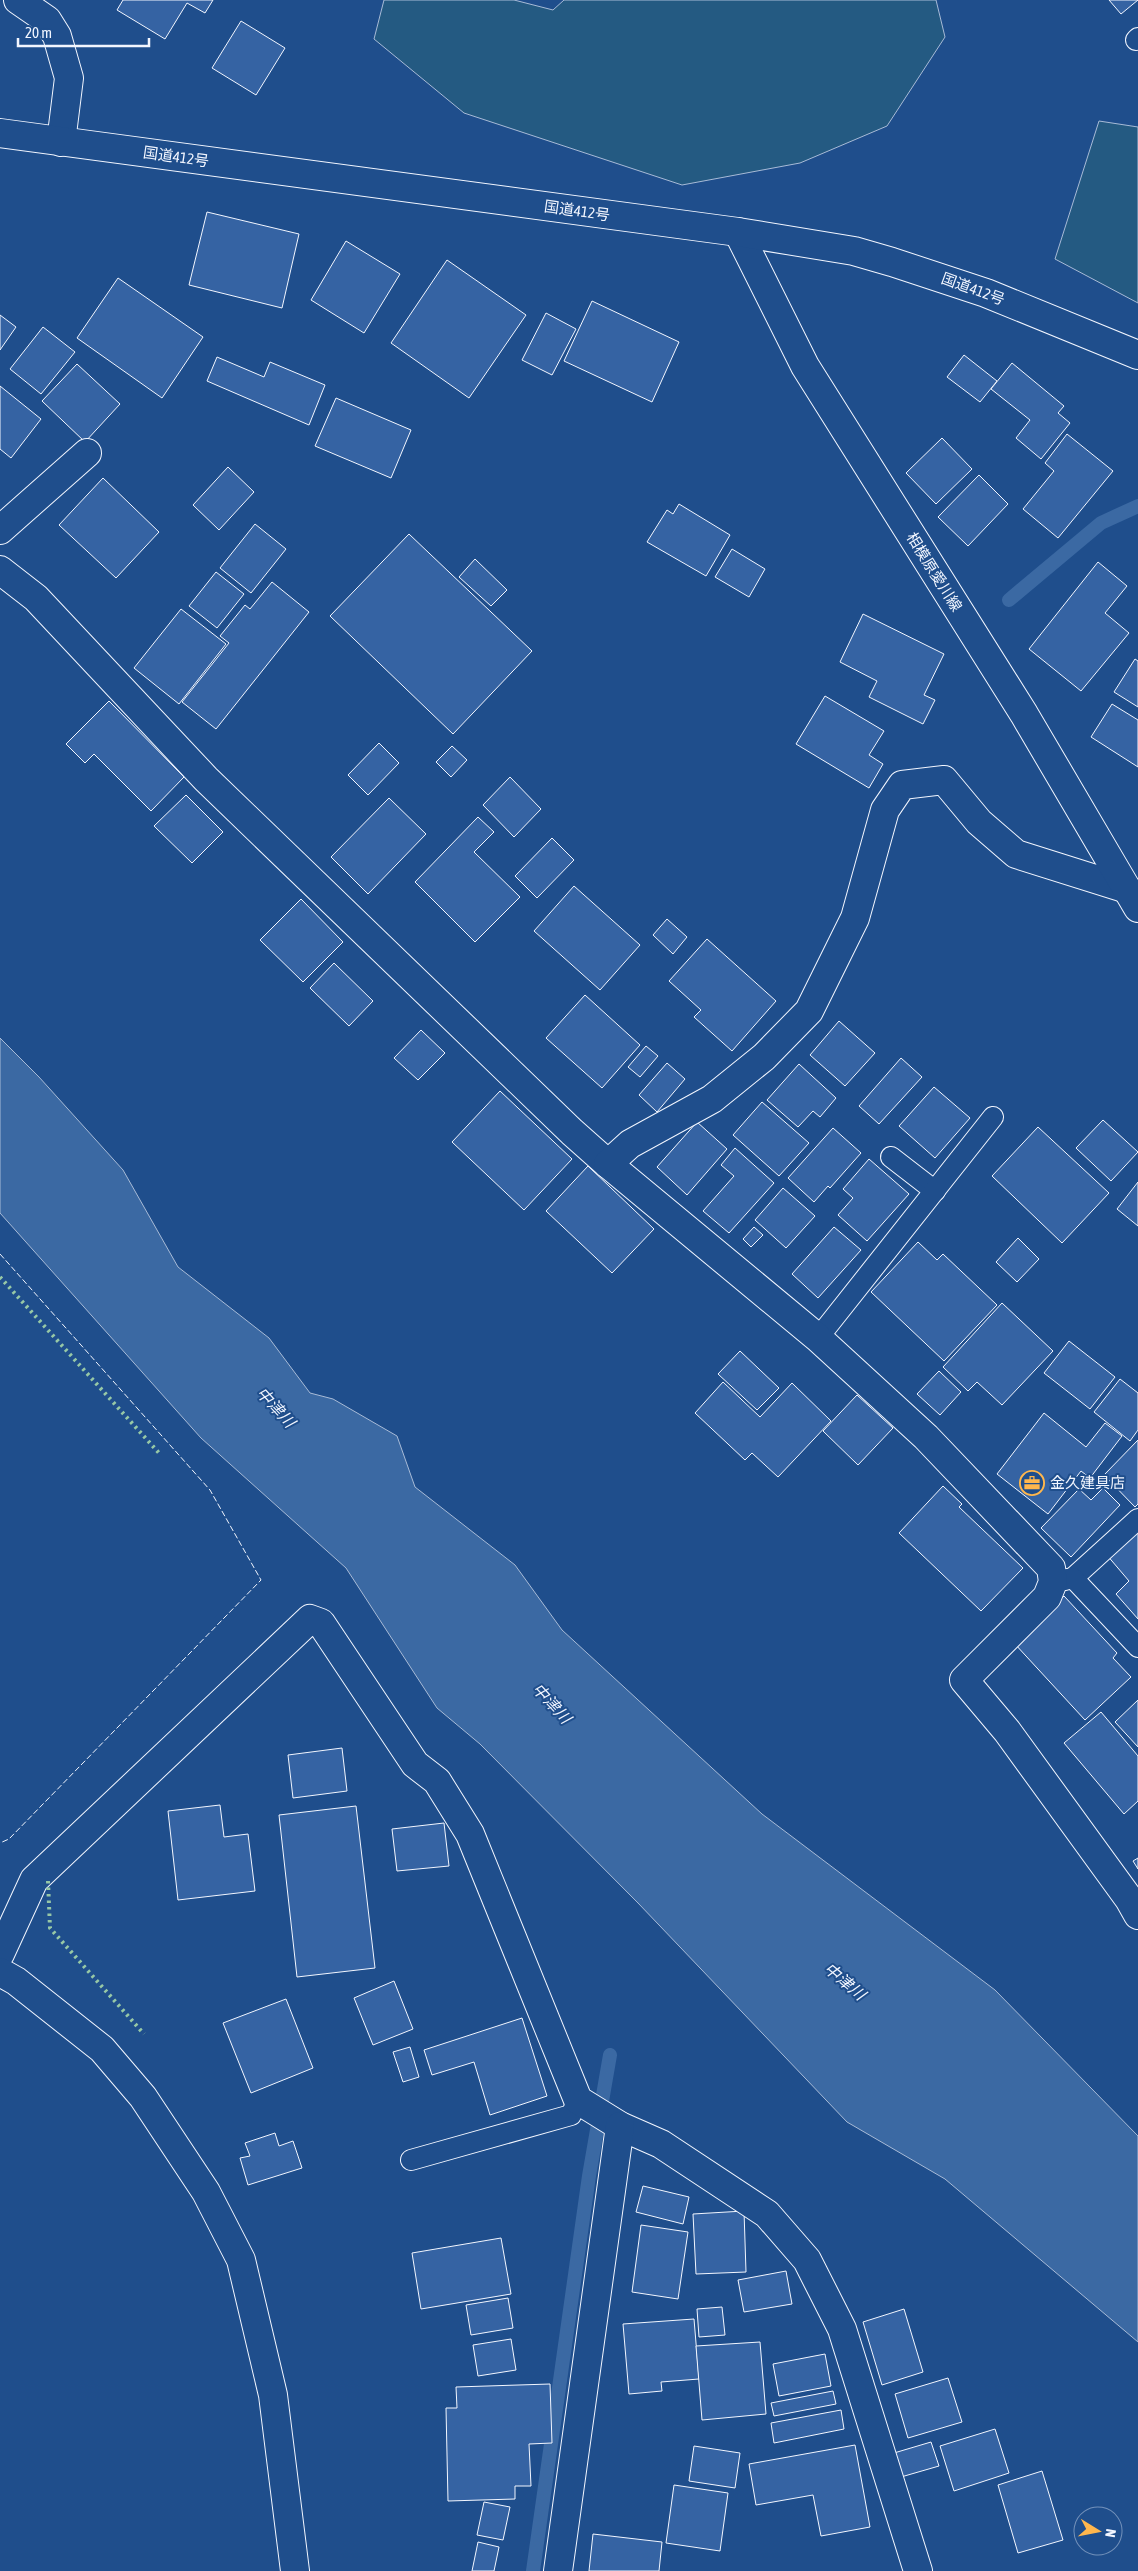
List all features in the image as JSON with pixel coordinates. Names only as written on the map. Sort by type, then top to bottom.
[{"type":"main road","points":[[18,0],[47,20],[57,36],[69,78],[61,142]]},
{"type":"main road","name":"国道412号","points":[[0,133],[738,232],[854,251],[986,293],[1138,354]]},
{"type":"main road","name":"相模原愛川線","points":[[738,232],[805,366],[1024,714],[1133,898]]},
{"type":"main road","points":[[0,530],[87,453]]},
{"type":"main road","points":[[0,570],[36,598],[206,779],[572,1132],[818,1338],[926,1437],[1063,1580],[964,1680],[1007,1731],[1138,1915]]},
{"type":"main road","points":[[608,1164],[630,1144],[712,1098],[764,1057],[809,1011],[856,918],[885,810],[902,786],[944,780],[979,822],[1016,854],[1133,898]]},
{"type":"main road","points":[[0,1954],[34,1880],[310,1619],[321,1623],[415,1764],[437,1780],[470,1834],[578,2100],[620,2126],[662,2144],[767,2214],[807,2260],[842,2329],[918,2571]]},
{"type":"main road","points":[[0,1972],[16,1981],[102,2048],[143,2098],[175,2143],[206,2192],[241,2260],[273,2395],[295,2571]]},
{"type":"main road","points":[[558,2571],[620,2126]]},
{"type":"lane","points":[[818,1338],[993,1117]]},
{"type":"lane","points":[[891,1157],[935,1191]]},
{"type":"lane","points":[[1138,1519],[1063,1580],[1138,1647]]},
{"type":"lane","points":[[411,2160],[571,2115],[578,2100]]},
{"type":"shaded area","points":[[384,0],[514,0],[553,10],[564,0],[936,0],[945,37],[887,126],[800,163],[682,185],[464,113],[374,39]]},
{"type":"shaded area","points":[[1099,121],[1138,127],[1138,303],[1055,259]]},
{"type":"water","name":"中津川","points":[[0,1038],[39,1077],[123,1170],[178,1267],[269,1338],[310,1393],[333,1399],[397,1436],[415,1487],[515,1565],[562,1630],[762,1814],[995,1990],[1138,2136],[1138,2342],[945,2179],[847,2122],[638,1903],[480,1744],[437,1708],[346,1568],[201,1438],[0,1213]]},
{"type":"building","points":[[123,0],[213,0],[205,13],[187,3],[165,39],[117,10]]},
{"type":"building","points":[[1109,0],[1138,0],[1121,14]]},
{"type":"building","points":[[241,21],[285,48],[256,95],[212,68]]},
{"type":"building","points":[[207,212],[299,234],[282,308],[189,285]]},
{"type":"building","points":[[346,241],[400,274],[364,333],[311,300]]},
{"type":"building","points":[[447,260],[526,315],[469,398],[391,343]]},
{"type":"building","points":[[118,278],[203,337],[162,398],[77,338]]},
{"type":"building","points":[[592,301],[679,342],[652,402],[564,361]]},
{"type":"building","points":[[546,313],[576,329],[552,375],[522,360]]},
{"type":"building","points":[[0,315],[16,327],[0,350]]},
{"type":"building","points":[[43,327],[75,352],[41,394],[10,369]]},
{"type":"building","points":[[964,355],[997,381],[980,402],[947,377]]},
{"type":"building","points":[[217,357],[264,377],[270,362],[325,385],[309,425],[207,381]]},
{"type":"building","points":[[1012,363],[1064,406],[1058,413],[1070,423],[1041,459],[1016,438],[1030,420],[991,389]]},
{"type":"building","points":[[77,364],[120,404],[85,442],[42,401]]},
{"type":"building","points":[[0,386],[41,419],[11,458],[0,449]]},
{"type":"building","points":[[336,398],[411,430],[391,478],[315,446]]},
{"type":"building","points":[[1067,434],[1113,471],[1058,538],[1023,509],[1054,471],[1045,463]]},
{"type":"building","points":[[942,438],[972,469],[936,504],[906,473]]},
{"type":"building","points":[[228,467],[254,492],[219,530],[193,505]]},
{"type":"building","points":[[979,475],[1008,504],[968,546],[938,517]]},
{"type":"building","points":[[103,478],[159,532],[116,578],[59,525]]},
{"type":"building","points":[[679,504],[730,535],[706,576],[647,542],[667,510],[673,514]]},
{"type":"building","points":[[255,524],[286,549],[251,593],[220,568]]},
{"type":"building","points":[[409,534],[532,651],[453,734],[330,616]]},
{"type":"building","points":[[732,549],[765,569],[749,597],[715,577]]},
{"type":"building","points":[[475,559],[507,590],[491,606],[459,577]]},
{"type":"building","points":[[1098,562],[1127,586],[1105,613],[1129,633],[1081,691],[1029,649]]},
{"type":"building","points":[[216,572],[244,594],[217,628],[189,606]]},
{"type":"building","points":[[272,582],[309,612],[216,729],[182,702],[229,643],[220,636],[245,605],[250,609]]},
{"type":"building","points":[[181,609],[226,644],[179,704],[134,668]]},
{"type":"building","points":[[863,614],[944,654],[924,695],[935,700],[923,724],[869,697],[877,681],[840,662]]},
{"type":"building","points":[[1135,659],[1138,661],[1138,707],[1114,692]]},
{"type":"building","points":[[825,696],[884,731],[869,755],[883,764],[869,788],[796,744]]},
{"type":"building","points":[[109,701],[184,777],[151,811],[94,754],[85,763],[66,744]]},
{"type":"building","points":[[1112,704],[1138,720],[1138,767],[1091,737]]},
{"type":"building","points":[[379,743],[399,763],[368,795],[348,775]]},
{"type":"building","points":[[452,746],[467,760],[451,777],[436,762]]},
{"type":"building","points":[[510,777],[541,809],[514,837],[483,805]]},
{"type":"building","points":[[186,795],[223,832],[192,863],[154,826]]},
{"type":"building","points":[[389,798],[426,834],[368,894],[331,857]]},
{"type":"building","points":[[478,817],[494,832],[474,852],[520,897],[475,942],[415,882]]},
{"type":"building","points":[[552,838],[574,860],[537,898],[515,876]]},
{"type":"building","points":[[574,886],[640,945],[600,990],[534,931]]},
{"type":"building","points":[[301,899],[343,942],[303,982],[260,940]]},
{"type":"building","points":[[667,919],[687,937],[673,954],[653,935]]},
{"type":"building","points":[[707,939],[776,1001],[732,1051],[694,1017],[701,1010],[669,981]]},
{"type":"building","points":[[334,963],[373,1001],[349,1026],[310,988]]},
{"type":"building","points":[[585,995],[640,1045],[602,1088],[546,1038]]},
{"type":"building","points":[[839,1021],[875,1053],[845,1086],[810,1055]]},
{"type":"building","points":[[421,1030],[445,1053],[418,1080],[394,1058]]},
{"type":"building","points":[[646,1046],[658,1056],[640,1077],[628,1067]]},
{"type":"building","points":[[901,1058],[922,1077],[879,1124],[859,1106]]},
{"type":"building","points":[[667,1063],[685,1079],[657,1112],[639,1095]]},
{"type":"building","points":[[799,1064],[836,1098],[820,1117],[813,1111],[798,1127],[767,1100]]},
{"type":"building","points":[[934,1087],[970,1118],[935,1158],[899,1126]]},
{"type":"building","points":[[500,1091],[572,1159],[524,1210],[452,1142]]},
{"type":"building","points":[[762,1102],[809,1143],[779,1176],[733,1135]]},
{"type":"building","points":[[1103,1120],[1138,1152],[1111,1181],[1076,1148]]},
{"type":"building","points":[[697,1122],[727,1149],[687,1195],[657,1167]]},
{"type":"building","points":[[1038,1127],[1109,1193],[1062,1243],[992,1176]]},
{"type":"building","points":[[833,1128],[861,1153],[830,1188],[828,1186],[814,1202],[788,1178]]},
{"type":"building","points":[[735,1148],[774,1183],[729,1233],[703,1211],[734,1176],[721,1165]]},
{"type":"building","points":[[869,1159],[909,1194],[867,1241],[838,1215],[853,1198],[843,1189]]},
{"type":"building","points":[[588,1166],[654,1229],[612,1273],[546,1211]]},
{"type":"building","points":[[1138,1182],[1138,1226],[1117,1209]]},
{"type":"building","points":[[783,1188],[815,1216],[786,1248],[755,1220]]},
{"type":"building","points":[[754,1227],[763,1235],[751,1247],[743,1239]]},
{"type":"building","points":[[834,1227],[861,1250],[818,1298],[792,1274]]},
{"type":"building","points":[[1018,1238],[1039,1259],[1017,1282],[996,1262]]},
{"type":"building","points":[[918,1242],[937,1260],[943,1254],[997,1305],[944,1361],[871,1292]]},
{"type":"building","points":[[1002,1303],[1053,1351],[1002,1405],[977,1382],[968,1391],[943,1367]]},
{"type":"building","points":[[1069,1341],[1115,1377],[1090,1409],[1044,1373]]},
{"type":"building","points":[[740,1351],[779,1388],[757,1410],[718,1374]]},
{"type":"building","points":[[939,1371],[961,1392],[940,1415],[917,1394]]},
{"type":"building","points":[[1120,1379],[1138,1393],[1138,1430],[1130,1441],[1094,1412]]},
{"type":"building","points":[[723,1382],[760,1417],[792,1383],[831,1421],[778,1477],[752,1453],[745,1460],[695,1413]]},
{"type":"building","points":[[857,1395],[893,1428],[858,1465],[823,1431]]},
{"type":"building","points":[[1044,1413],[1086,1447],[1105,1423],[1122,1436],[1090,1478],[1081,1471],[1048,1514],[997,1474]]},
{"type":"building","points":[[1138,1440],[1138,1504],[1135,1507],[1104,1475]]},
{"type":"building","points":[[943,1486],[962,1504],[959,1507],[1023,1568],[981,1611],[899,1533]]},
{"type":"building","points":[[1103,1488],[1120,1505],[1071,1557],[1041,1528],[1079,1489],[1091,1500]]},
{"type":"building","points":[[1138,1525],[1138,1619],[1116,1594],[1129,1581],[1106,1554]]},
{"type":"building","points":[[1064,1596],[1117,1653],[1113,1658],[1131,1677],[1085,1720],[1014,1643]]},
{"type":"building","points":[[1138,1700],[1138,1747],[1115,1722]]},
{"type":"building","points":[[1101,1712],[1138,1756],[1138,1801],[1124,1814],[1064,1743]]},
{"type":"building","points":[[342,1748],[347,1791],[293,1798],[288,1755]]},
{"type":"building","points":[[220,1805],[224,1837],[248,1834],[255,1891],[178,1900],[168,1811]]},
{"type":"building","points":[[356,1806],[375,1968],[297,1977],[279,1815]]},
{"type":"building","points":[[444,1823],[449,1866],[397,1871],[392,1829]]},
{"type":"building","points":[[1138,1858],[1138,1869],[1133,1861]]},
{"type":"building","points":[[394,1981],[413,2029],[373,2045],[354,1998]]},
{"type":"building","points":[[286,1999],[313,2068],[251,2093],[223,2023]]},
{"type":"building","points":[[522,2018],[547,2096],[490,2115],[474,2062],[432,2075],[424,2050]]},
{"type":"building","points":[[410,2047],[419,2077],[403,2082],[393,2052]]},
{"type":"building","points":[[275,2133],[279,2146],[293,2141],[302,2168],[248,2185],[240,2158],[250,2156],[245,2143]]},
{"type":"building","points":[[643,2186],[689,2197],[683,2224],[636,2212]]},
{"type":"building","points":[[744,2211],[746,2272],[696,2274],[693,2214]]},
{"type":"building","points":[[641,2225],[688,2232],[678,2299],[632,2292]]},
{"type":"building","points":[[501,2238],[511,2294],[421,2309],[412,2253]]},
{"type":"building","points":[[786,2271],[792,2304],[744,2312],[738,2280]]},
{"type":"building","points":[[508,2298],[513,2328],[471,2335],[466,2305]]},
{"type":"building","points":[[722,2307],[725,2335],[699,2337],[697,2309]]},
{"type":"building","points":[[904,2309],[923,2372],[882,2385],[863,2322]]},
{"type":"building","points":[[694,2319],[699,2379],[661,2382],[662,2391],[629,2394],[623,2324]]},
{"type":"building","points":[[511,2339],[516,2370],[478,2376],[473,2345]]},
{"type":"building","points":[[760,2342],[766,2414],[702,2420],[696,2346]]},
{"type":"building","points":[[825,2354],[831,2386],[779,2396],[773,2364]]},
{"type":"building","points":[[948,2378],[962,2422],[908,2438],[895,2394]]},
{"type":"building","points":[[550,2384],[552,2443],[529,2444],[531,2486],[515,2486],[515,2499],[448,2501],[446,2408],[457,2408],[456,2387]]},
{"type":"building","points":[[833,2391],[836,2404],[774,2416],[771,2403]]},
{"type":"building","points":[[841,2410],[844,2429],[774,2443],[771,2423]]},
{"type":"building","points":[[995,2429],[1009,2473],[954,2491],[940,2446]]},
{"type":"building","points":[[931,2442],[939,2466],[901,2477],[894,2453]]},
{"type":"building","points":[[855,2445],[870,2527],[821,2536],[813,2495],[756,2505],[749,2464]]},
{"type":"building","points":[[694,2446],[740,2453],[735,2488],[689,2481]]},
{"type":"building","points":[[1042,2471],[1063,2540],[1018,2553],[998,2485]]},
{"type":"building","points":[[674,2485],[728,2493],[720,2551],[666,2543]]},
{"type":"building","points":[[484,2502],[510,2507],[503,2540],[477,2535]]},
{"type":"building","points":[[593,2534],[662,2542],[659,2571],[589,2571]]},
{"type":"building","points":[[478,2542],[499,2547],[494,2571],[472,2571]]},
{"type":"waterway","points":[[1009,600],[1101,523],[1138,506]]},
{"type":"waterway","points":[[533,2571],[589,2176],[610,2055]]},
{"type":"hedge","points":[[0,1277],[159,1453]]},
{"type":"hedge","points":[[48,1881],[50,1928],[144,2034]]},
{"type":"fence","points":[[0,1254],[210,1490],[261,1580],[9,1839],[0,1843]]},
{"type":"place","name":"金久建具店","points":[[1032,1483]]}]
